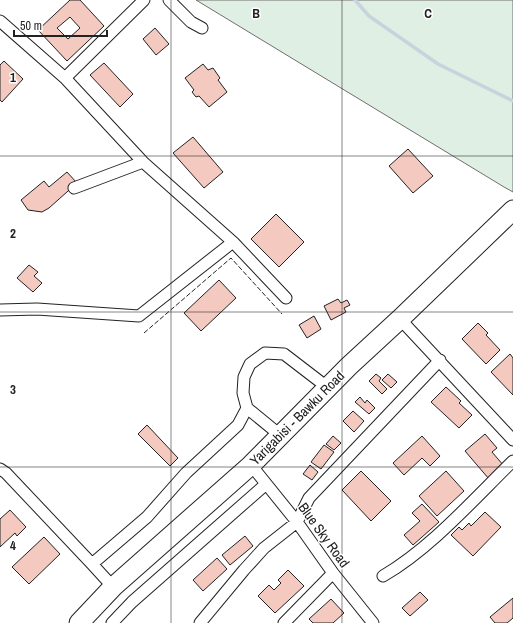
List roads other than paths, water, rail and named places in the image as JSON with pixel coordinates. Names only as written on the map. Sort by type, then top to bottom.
[{"type":"highway","name":"Yarigabisi - Bawku Road","points":[[78,623],[113,587],[251,465],[327,387],[513,210]]},
{"type":"street","points":[[64,78],[144,0]]},
{"type":"street","points":[[168,0],[191,22],[202,28]]},
{"type":"street","points":[[0,21],[64,78],[143,162],[233,242],[286,298]]},
{"type":"street","points":[[74,188],[143,162]]},
{"type":"street","points":[[0,310],[37,309],[139,316],[233,242]]},
{"type":"street","points":[[400,319],[440,360],[513,440]]},
{"type":"street","points":[[280,435],[247,408],[243,393],[244,377],[250,364],[265,354],[284,354],[327,387]]},
{"type":"street","points":[[200,623],[264,548],[297,522],[309,498],[440,360]]},
{"type":"street","points":[[92,564],[147,517],[186,473],[238,425],[247,408]]},
{"type":"street","points":[[383,576],[399,567],[432,540],[513,461]]},
{"type":"street","name":"Blue Sky Road","points":[[251,465],[297,522],[333,573],[373,623]]},
{"type":"street","points":[[0,469],[6,473],[113,587]]},
{"type":"street","points":[[112,623],[132,602],[266,484]]},
{"type":"street","points":[[284,623],[333,573]]},
{"type":"waterway","points":[[355,0],[369,16],[438,64],[513,101]]}]
